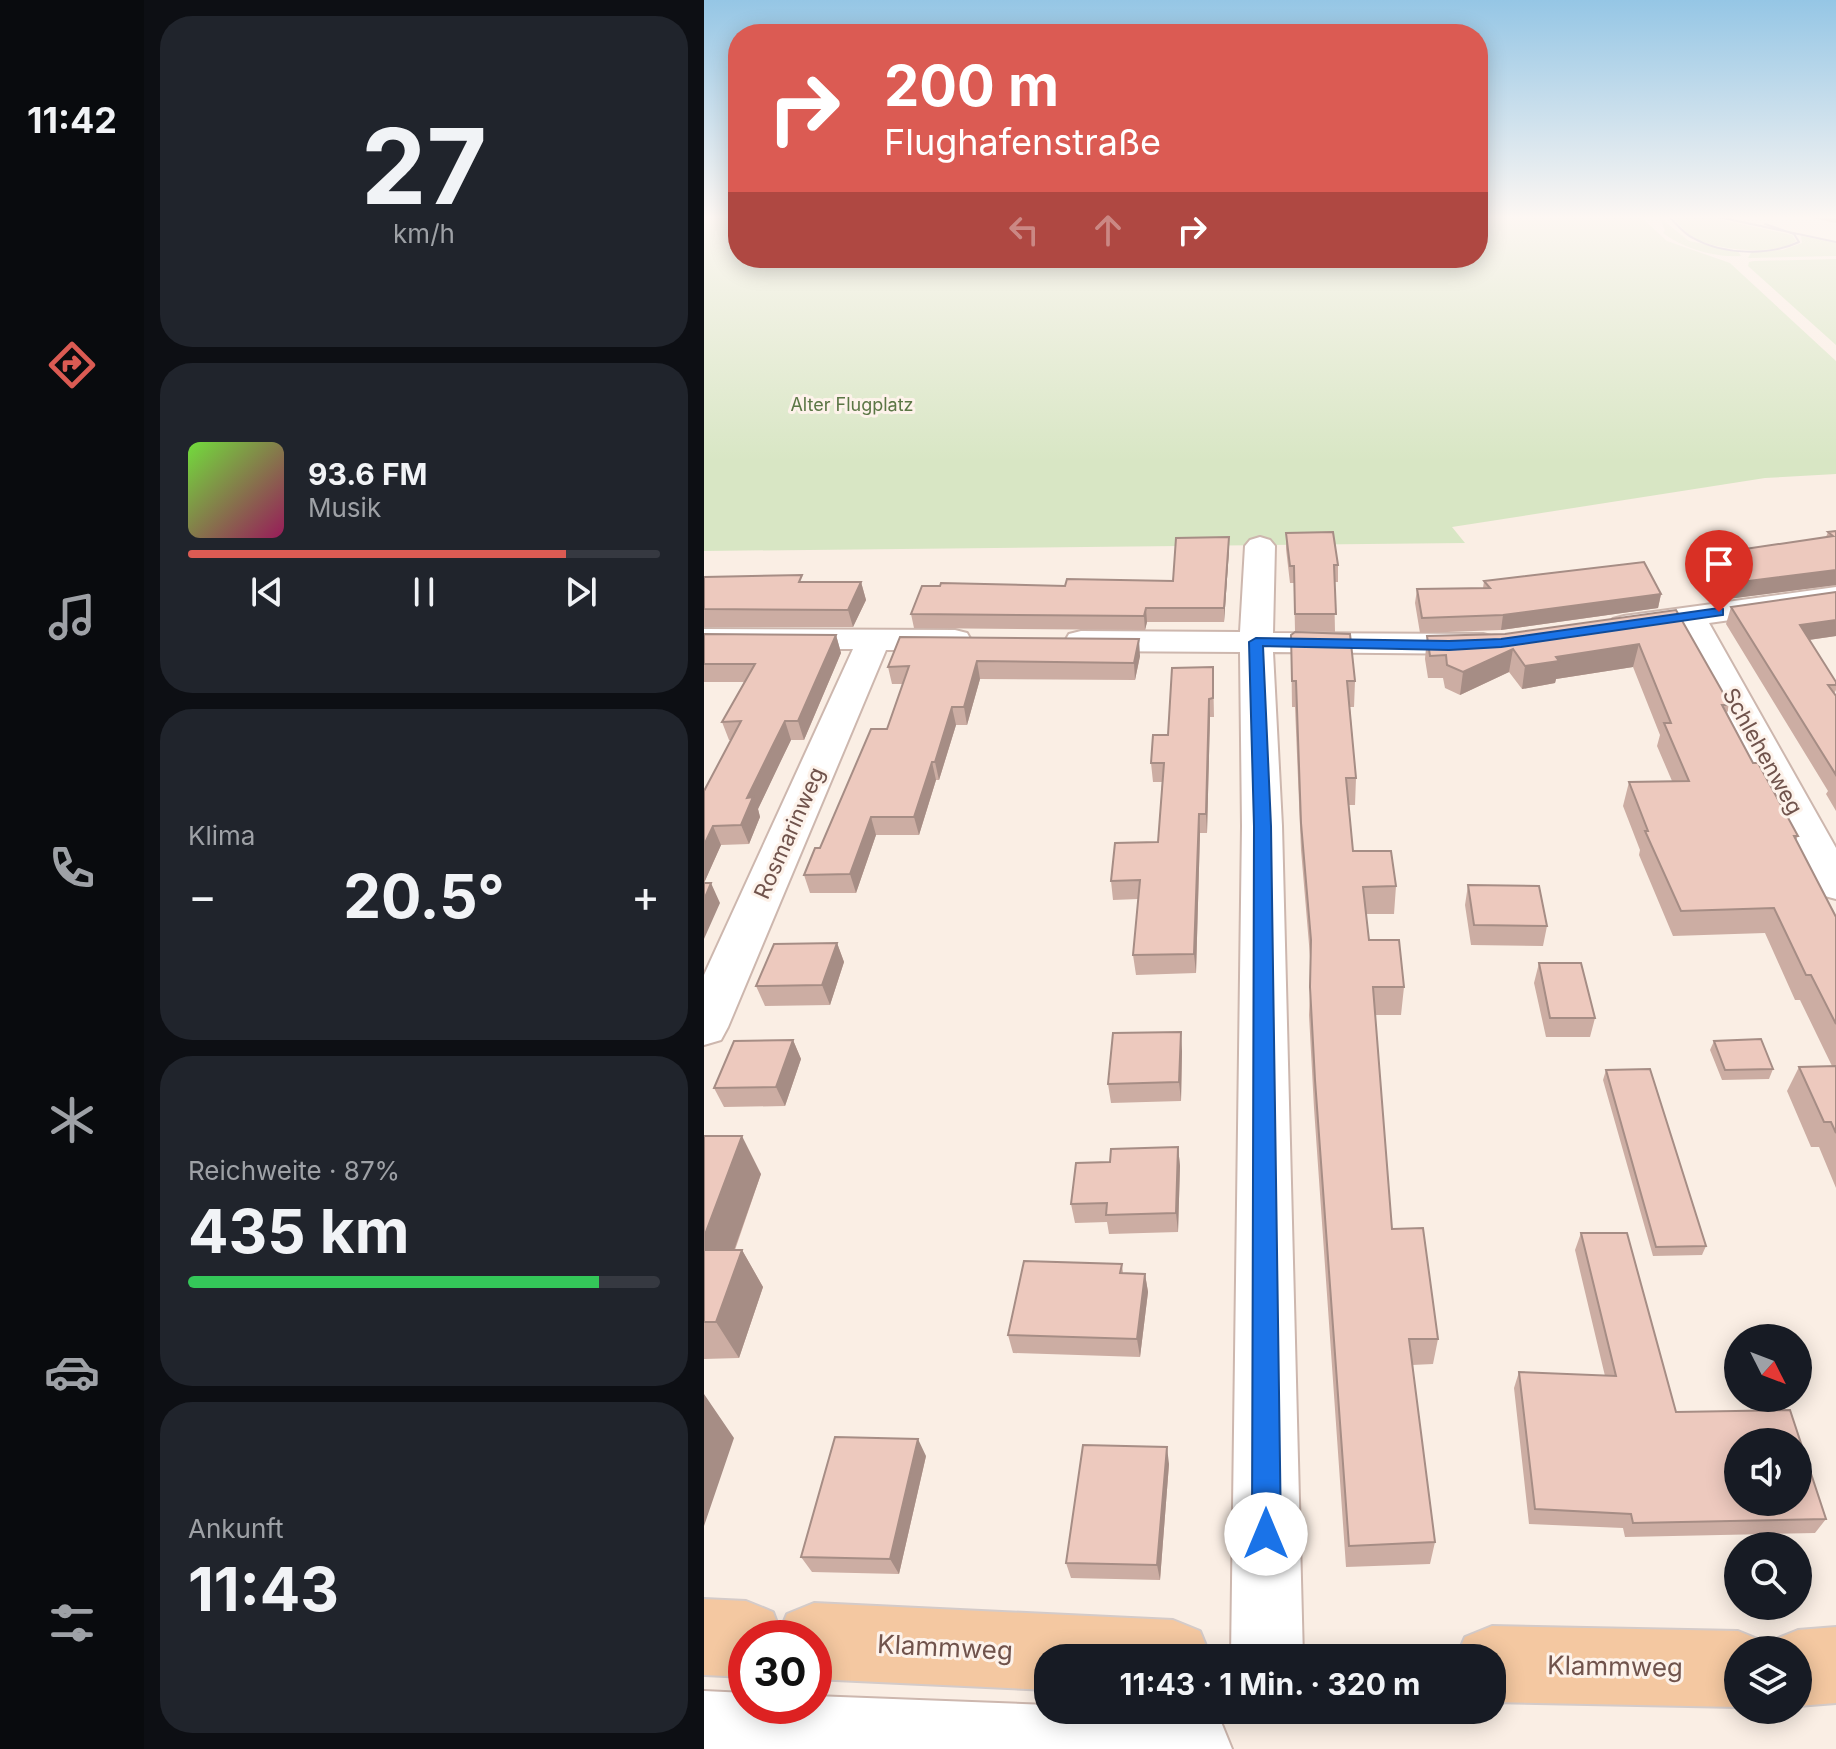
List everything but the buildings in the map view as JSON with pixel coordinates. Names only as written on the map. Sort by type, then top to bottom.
[{"type":"main road","points":[[704,1637],[728,1638]]},
{"type":"main road","name":"Klammweg","points":[[832,1642],[1034,1651]]},
{"type":"main road","name":"Klammweg","points":[[1506,1664],[1724,1669]]},
{"type":"main road","points":[[1812,1667],[1836,1665]]},
{"type":"street","points":[[1260,546],[1256,642],[1262,826],[1267,1644]]},
{"type":"street","points":[[1595,630],[1836,596]]},
{"type":"street","name":"Schlehenweg","points":[[1689,616],[1836,885]]},
{"type":"street","points":[[704,639],[985,640]]},
{"type":"street","name":"Rosmarinweg","points":[[704,1027],[874,639]]},
{"type":"street","points":[[1049,640],[1449,646],[1517,641]]},
{"type":"street","points":[[704,1729],[1194,1749]]},
{"type":"green space","name":"Alter Flugplatz","points":[[704,299],[1769,299],[1836,361],[1836,474],[1765,478],[1452,527],[1465,543],[704,551]]},
{"type":"green space","points":[[1784,299],[1836,299],[1836,345]]},
{"type":"route","points":[[1266,1534],[1262,826],[1256,642],[1449,646],[1501,643],[1719,612]]}]
